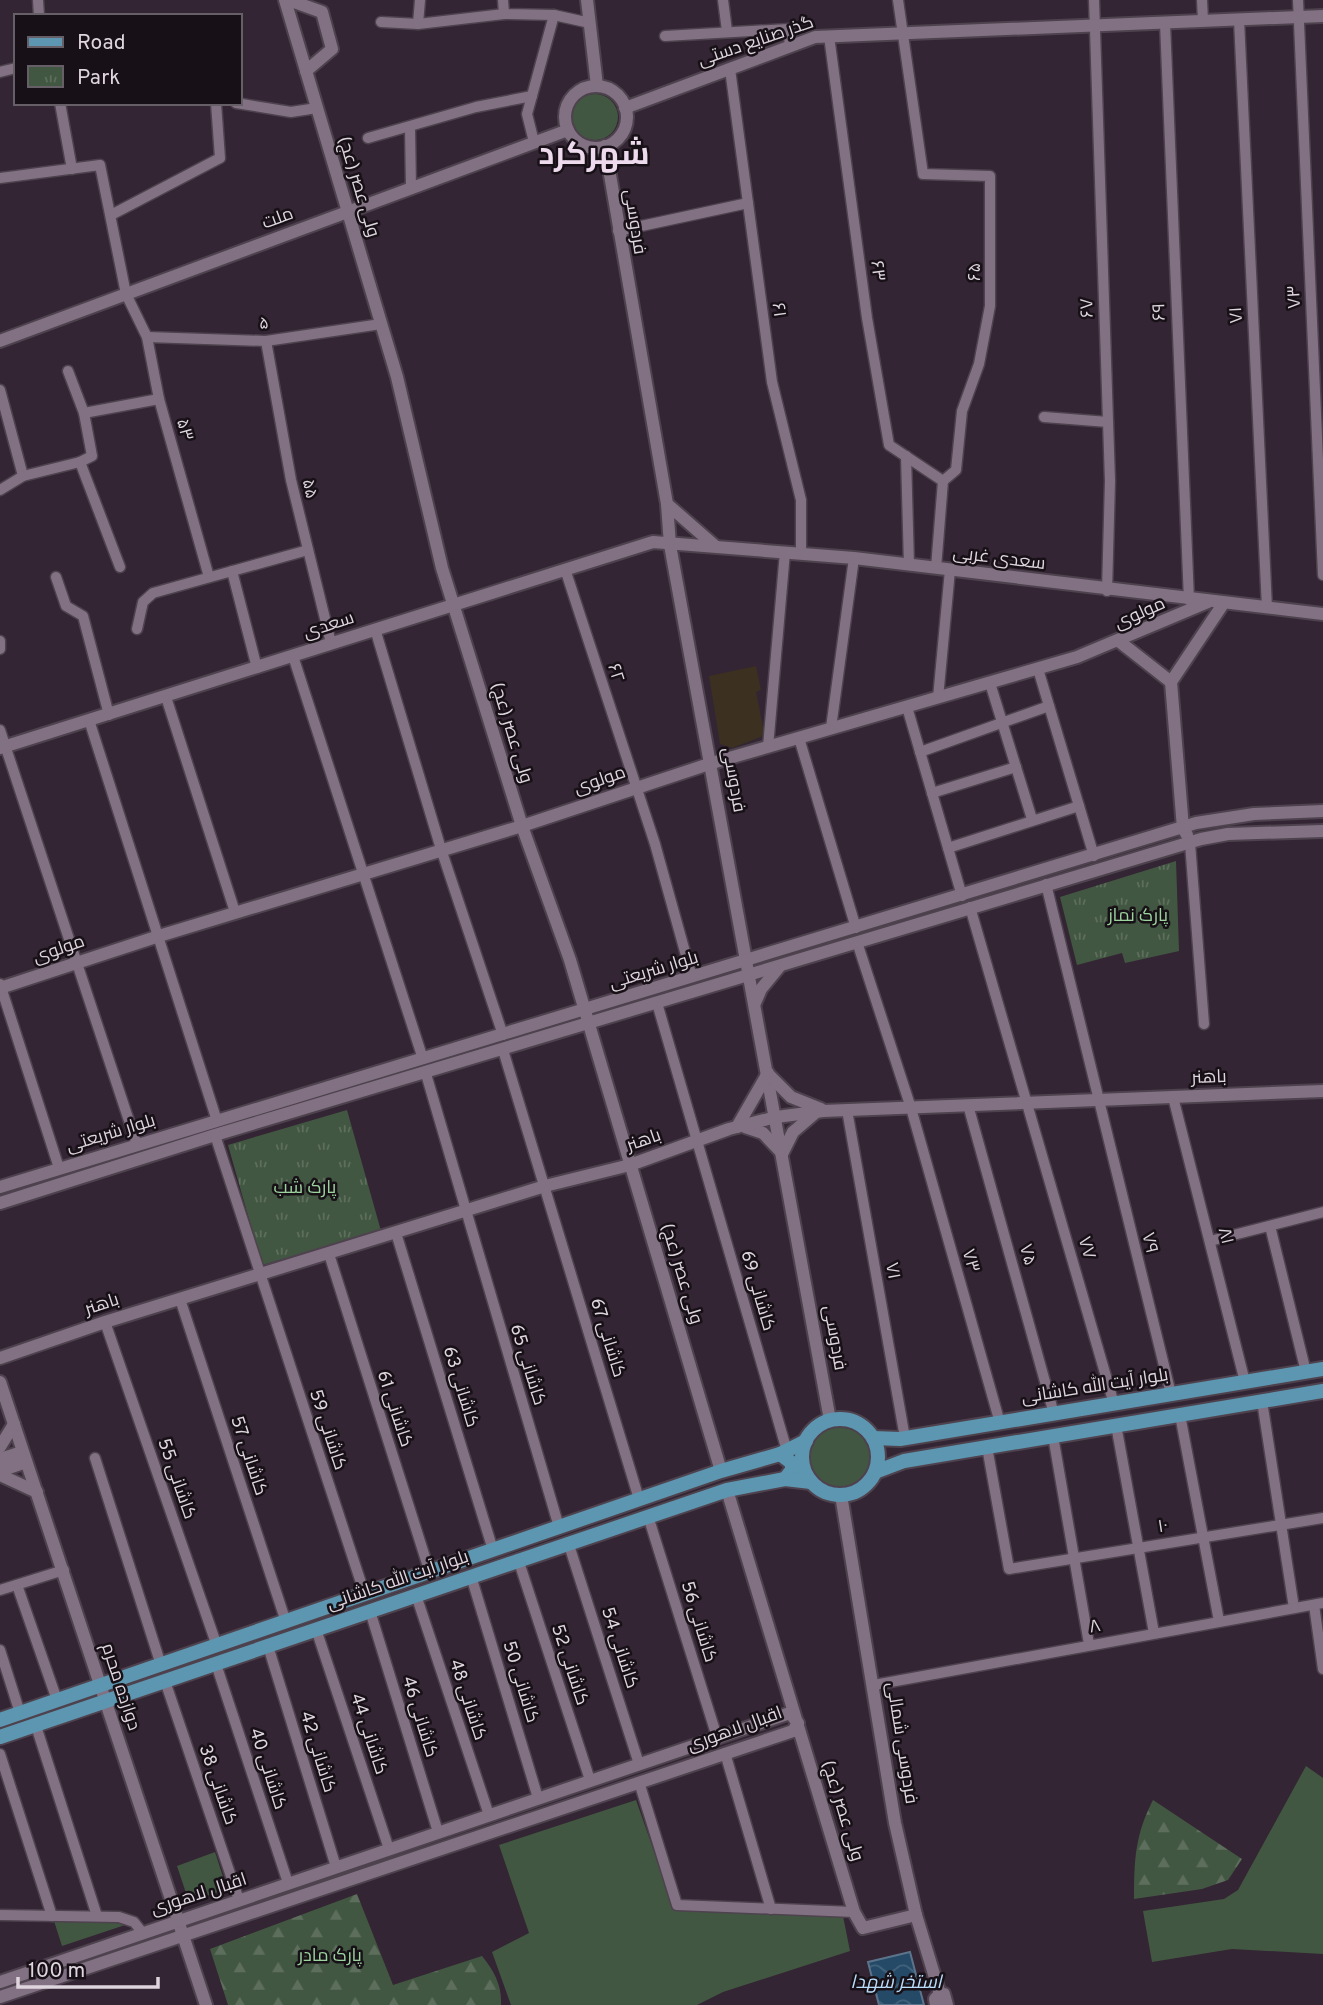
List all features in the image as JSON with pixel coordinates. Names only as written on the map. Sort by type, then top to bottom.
[{"type":"main road","points":[[287,0],[322,12],[332,49],[306,71]]},
{"type":"main road","name":"ولی عصر (عج)","points":[[287,0],[397,377],[434,538],[522,826],[587,1017],[721,1471]]},
{"type":"main road","points":[[587,0],[597,86]]},
{"type":"main road","name":"گذر صنایع دستی","points":[[625,108],[815,37],[901,31],[1323,16]]},
{"type":"main road","points":[[597,86],[612,90],[625,108],[625,127],[620,135],[605,146],[587,146],[572,137],[568,130],[566,109],[570,100],[586,87],[597,86]]},
{"type":"main road","name":"ملت","points":[[0,341],[568,130]]},
{"type":"main road","name":"فردوسی","points":[[605,146],[667,504],[670,545],[712,763],[830,1420]]},
{"type":"main road","points":[[667,504],[715,546]]},
{"type":"main road","name":"سعدی","points":[[3,747],[653,542],[670,545]]},
{"type":"main road","name":"سعدی غربی","points":[[670,545],[715,546],[854,558],[1107,591],[1323,614]]},
{"type":"main road","name":"مولوی","points":[[0,987],[235,912],[522,826],[712,763],[1038,669],[1121,642],[1209,602]]},
{"type":"main road","points":[[1190,843],[1183,828],[1171,682],[1223,604]]},
{"type":"main road","points":[[1121,642],[1171,682]]},
{"type":"main road","name":"بلوار شریعتی","points":[[0,1203],[215,1135],[426,1074],[503,1049],[692,978],[1183,828],[1221,818],[1323,811]]},
{"type":"main road","name":"بلوار شریعتی","points":[[0,1187],[503,1035],[657,1003],[1046,884],[1190,843],[1228,834],[1323,831]]},
{"type":"main road","points":[[726,982],[755,1000],[765,982],[781,965]]},
{"type":"main road","points":[[768,1073],[791,1097],[824,1111],[799,1126],[782,1154],[763,1133],[752,1128],[737,1127],[768,1073]]},
{"type":"main road","name":"باهنر","points":[[0,1358],[105,1322],[545,1186],[630,1164],[737,1127],[776,1117],[824,1111],[1027,1101],[1323,1091]]},
{"type":"main road","points":[[215,1135],[217,1121]]},
{"type":"main road","name":"بلوار آیت الله کاشانی","points":[[873,1437],[902,1439],[1323,1369]]},
{"type":"main road","points":[[1208,1388],[1220,1393],[1323,1376]]},
{"type":"main road","name":"دوازده محرم","points":[[0,1381],[206,2005]]},
{"type":"main road","points":[[1212,1409],[1222,1401],[1323,1384]]},
{"type":"main road","points":[[875,1472],[878,1456],[873,1437],[865,1428],[851,1420],[830,1420],[814,1430],[806,1441],[803,1462],[811,1482],[825,1492],[841,1495],[860,1489],[875,1472],[904,1461],[1323,1391]]},
{"type":"main road","points":[[0,1447],[14,1424]]},
{"type":"main road","points":[[902,1439],[893,1446],[893,1454],[904,1461]]},
{"type":"main road","name":"بلوار آیت الله کاشانی","points":[[0,1720],[639,1499],[784,1452],[806,1441]]},
{"type":"main road","points":[[784,1452],[792,1463],[791,1474],[785,1479]]},
{"type":"main road","points":[[0,1459],[24,1457]]},
{"type":"main road","points":[[24,1457],[0,1473],[37,1492]]},
{"type":"main road","name":"بلوار آیت الله کاشانی","points":[[0,1737],[727,1490],[785,1479],[811,1482]]},
{"type":"main road","name":"ولی عصر (عج)","points":[[727,1490],[854,1912]]},
{"type":"main road","name":"فردوسی شمالی","points":[[841,1495],[895,1823],[938,1999],[944,1994],[947,2005]]},
{"type":"main road","name":"اقبال لاهوری","points":[[0,1982],[790,1713],[798,1723],[793,1731],[0,1997]]},
{"type":"main road","points":[[424,1837],[430,1853]]},
{"type":"main road","points":[[854,1912],[863,1928],[916,1915]]},
{"type":"main road","points":[[117,1942],[122,1956]]},
{"type":"main road","points":[[19,1975],[23,1990]]},
{"type":"street","points":[[418,24],[420,0]]},
{"type":"street","points":[[503,0],[503,14]]},
{"type":"street","points":[[723,0],[727,31]]},
{"type":"street","points":[[898,0],[901,31]]},
{"type":"street","points":[[1094,0],[1094,25]]},
{"type":"street","points":[[1202,0],[1203,21]]},
{"type":"street","name":"۷۳","points":[[1298,0],[1323,575]]},
{"type":"street","points":[[381,22],[418,24],[503,14],[554,15],[590,23]]},
{"type":"street","points":[[534,142],[527,114],[554,15]]},
{"type":"street","name":"۷۱","points":[[1239,20],[1267,608]]},
{"type":"street","name":"۶۹","points":[[1165,23],[1189,600]]},
{"type":"street","name":"۶۷","points":[[1094,25],[1108,422],[1107,591]]},
{"type":"street","points":[[666,36],[788,29],[790,46]]},
{"type":"street","name":"۶۵","points":[[901,31],[923,174],[990,176],[990,306],[979,364],[962,411],[956,470],[943,481],[936,568]]},
{"type":"street","name":"۶۳","points":[[829,36],[867,318],[889,445],[943,481]]},
{"type":"street","name":"۶۱","points":[[730,69],[772,382],[801,500],[801,554]]},
{"type":"street","points":[[368,138],[476,107],[532,96]]},
{"type":"street","points":[[242,104],[291,112],[317,108]]},
{"type":"street","points":[[0,178],[72,169],[60,105]]},
{"type":"street","points":[[111,215],[220,158],[216,105]]},
{"type":"street","points":[[410,128],[411,188]]},
{"type":"street","name":"۵۳","points":[[72,169],[100,165],[126,294],[147,337],[159,399],[209,577]]},
{"type":"street","points":[[618,231],[748,203]]},
{"type":"street","name":"۵","points":[[147,337],[266,341],[381,324]]},
{"type":"street","name":"۵۵","points":[[266,341],[291,480],[331,643]]},
{"type":"street","points":[[0,490],[23,476],[80,462],[92,456],[84,413],[68,371]]},
{"type":"street","points":[[0,390],[23,476]]},
{"type":"street","points":[[84,413],[159,399]]},
{"type":"street","points":[[1044,417],[1108,422]]},
{"type":"street","points":[[906,456],[909,565]]},
{"type":"street","points":[[80,462],[120,567]]},
{"type":"street","points":[[137,629],[143,602],[148,596],[308,550]]},
{"type":"street","points":[[768,747],[785,552]]},
{"type":"street","points":[[831,728],[854,558]]},
{"type":"street","name":"۶۲","points":[[565,569],[655,844],[692,978]]},
{"type":"street","points":[[938,698],[950,570]]},
{"type":"street","points":[[232,571],[257,668]]},
{"type":"street","points":[[56,577],[66,606],[83,616],[109,715]]},
{"type":"street","points":[[375,629],[441,849],[503,1035]]},
{"type":"street","points":[[0,641],[0,649]]},
{"type":"street","points":[[293,656],[424,1059]]},
{"type":"street","points":[[1038,669],[1094,856]]},
{"type":"street","points":[[990,683],[1032,819]]},
{"type":"street","points":[[166,697],[235,912]]},
{"type":"street","points":[[920,752],[1049,706]]},
{"type":"street","points":[[907,707],[962,896]]},
{"type":"street","points":[[89,720],[217,1121]]},
{"type":"street","points":[[0,730],[3,747],[78,961],[137,1145]]},
{"type":"street","points":[[799,738],[856,928]]},
{"type":"street","points":[[932,793],[1016,767]]},
{"type":"street","points":[[948,848],[1079,806]]},
{"type":"street","points":[[1190,843],[1204,1024]]},
{"type":"street","name":"۷۹","points":[[1046,884],[1171,1394]]},
{"type":"street","name":"۷۷","points":[[970,907],[1114,1404]]},
{"type":"street","name":"۷۳","points":[[857,942],[911,1108],[1000,1423]]},
{"type":"street","points":[[0,987],[59,1168]]},
{"type":"street","name":"کاشانی 69","points":[[657,1003],[784,1452]]},
{"type":"street","name":"کاشانی 67","points":[[503,1049],[639,1499]]},
{"type":"street","name":"کاشانی 65","points":[[426,1074],[559,1527]]},
{"type":"street","name":"۸۱","points":[[1173,1097],[1245,1382]]},
{"type":"street","name":"۷۵","points":[[968,1105],[1054,1414]]},
{"type":"street","name":"۷۱","points":[[847,1110],[902,1439]]},
{"type":"street","name":"کاشانی 59","points":[[215,1135],[365,1595]]},
{"type":"street","points":[[1210,1241],[1323,1212]]},
{"type":"street","points":[[1269,1226],[1306,1372]]},
{"type":"street","name":"کاشانی 63","points":[[396,1233],[493,1550]]},
{"type":"street","name":"کاشانی 61","points":[[329,1254],[430,1573]]},
{"type":"street","name":"کاشانی 57","points":[[180,1300],[286,1622]]},
{"type":"street","name":"کاشانی 55","points":[[105,1322],[217,1646]]},
{"type":"street","points":[[1262,1401],[1279,1525],[1294,1608]]},
{"type":"street","points":[[1180,1415],[1219,1621]]},
{"type":"street","points":[[1116,1425],[1154,1633]]},
{"type":"street","points":[[1053,1436],[1089,1644]]},
{"type":"street","name":"۱۰","points":[[988,1447],[1009,1569],[1323,1518]]},
{"type":"street","points":[[95,1458],[161,1665]]},
{"type":"street","name":"کاشانی 56","points":[[648,1516],[718,1737]]},
{"type":"street","name":"کاشانی 54","points":[[568,1542],[639,1764]]},
{"type":"street","name":"کاشانی 52","points":[[518,1559],[590,1780]]},
{"type":"street","points":[[0,1590],[64,1570]]},
{"type":"street","name":"کاشانی 50","points":[[471,1576],[538,1798]]},
{"type":"street","points":[[17,1585],[57,1700]]},
{"type":"street","name":"کاشانی 48","points":[[416,1595],[489,1815]]},
{"type":"street","points":[[1318,1604],[1323,1669]]},
{"type":"street","name":"۸","points":[[874,1685],[1318,1604]]},
{"type":"street","name":"کاشانی 46","points":[[370,1611],[438,1832]]},
{"type":"street","name":"کاشانی 44","points":[[316,1629],[389,1849]]},
{"type":"street","name":"کاشانی 42","points":[[268,1646],[336,1867]]},
{"type":"street","points":[[0,1650],[20,1713]]},
{"type":"street","name":"کاشانی 40","points":[[216,1664],[288,1883]]},
{"type":"street","name":"کاشانی 38","points":[[165,1681],[239,1900]]},
{"type":"street","points":[[36,1726],[97,1916]]},
{"type":"street","points":[[0,1754],[52,1916]]},
{"type":"street","points":[[724,1754],[771,1909]]},
{"type":"street","points":[[639,1782],[677,1905],[854,1912]]},
{"type":"street","points":[[1,1913],[128,1919],[142,1932]]},
{"type":"shaded area","points":[[756,666],[761,690],[756,692],[764,732],[761,737],[732,748],[720,744],[709,676]]},
{"type":"green space","points":[[595,94],[611,101],[618,117],[611,133],[595,140],[579,133],[572,117],[579,101]]},
{"type":"green space","name":"پارک نماز","points":[[1176,861],[1179,951],[1125,963],[1122,953],[1077,965],[1060,897]]},
{"type":"green space","name":"پارک شب","points":[[347,1110],[381,1231],[262,1265],[228,1145]]},
{"type":"green space","points":[[841,1423],[854,1426],[864,1433],[871,1443],[874,1456],[871,1469],[864,1479],[854,1486],[841,1489],[828,1486],[818,1479],[811,1469],[808,1456],[811,1443],[818,1433],[828,1426]]},
{"type":"green space","points":[[1306,1766],[1323,1778],[1323,1954],[1232,1949],[1152,1962],[1143,1911],[1224,1899],[1238,1890]]},
{"type":"green space","points":[[636,1800],[674,1908],[843,1916],[850,1951],[723,1992],[697,2005],[511,2005],[492,1952],[529,1933],[499,1845]]},
{"type":"green space","points":[[1153,1800],[1242,1859],[1228,1880],[1202,1889],[1134,1899],[1137,1848],[1142,1825]]},
{"type":"green space","points":[[215,1852],[227,1889],[189,1902],[177,1866]]},
{"type":"green space","name":"پارک مادر","points":[[357,1894],[393,1985],[482,1956],[496,1979],[501,2005],[228,2005],[210,1949]]},
{"type":"green space","points":[[54,1921],[124,1921],[125,1925],[62,1946]]},
{"type":"water","name":"استخر شهدا","points":[[910,1952],[924,2005],[879,2005],[868,1962]]},
{"type":"district","name":"شهرکرد","points":[[594,156]]}]
